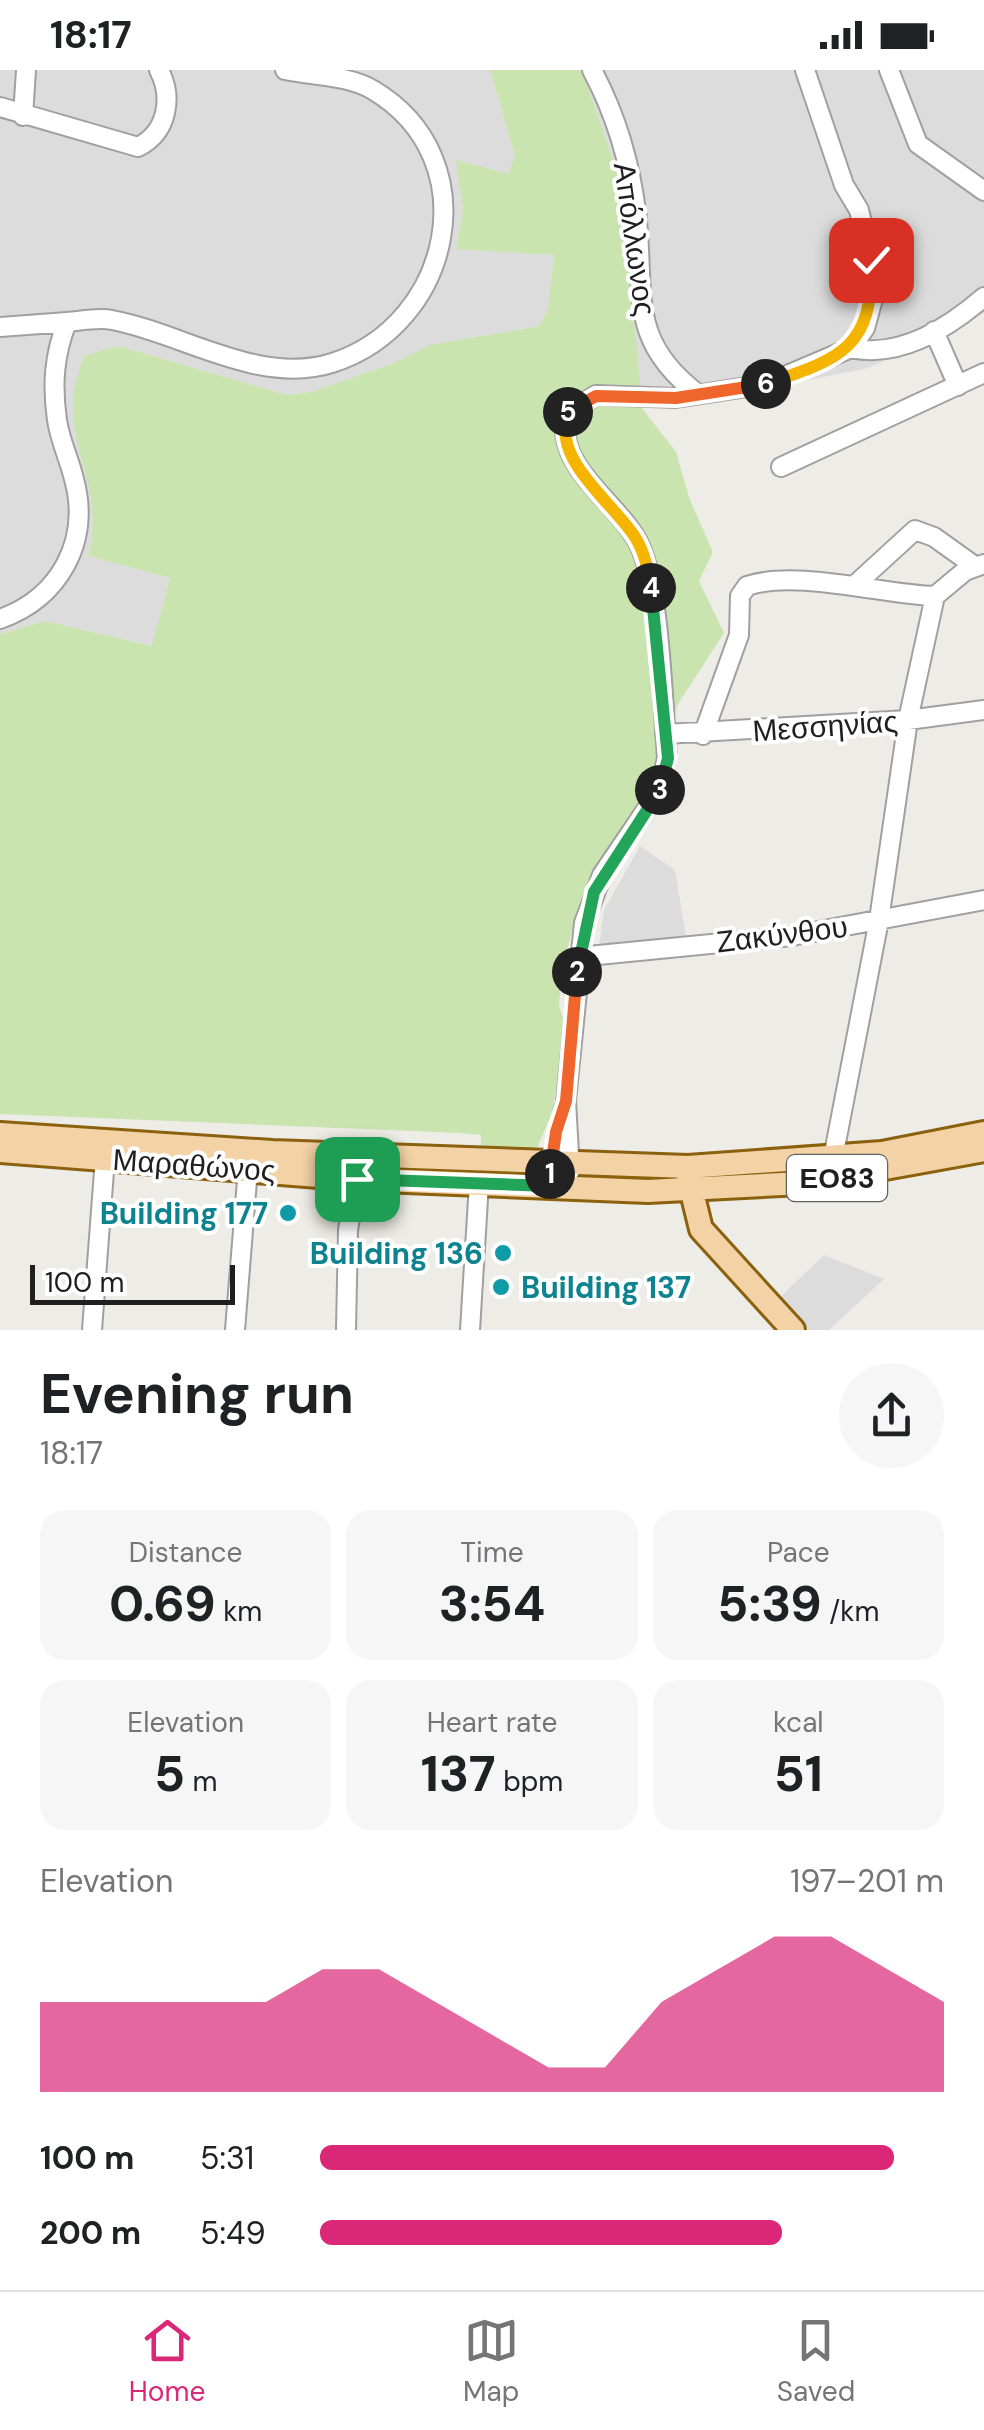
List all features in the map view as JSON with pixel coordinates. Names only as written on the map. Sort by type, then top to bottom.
[{"type":"main road","name":"Μαραθώνος","points":[[0,1152],[357,1179],[479,1183],[560,1174],[833,1158],[984,1133]]},
{"type":"main road","name":"Μαραθώνος","points":[[0,1134],[560,1174],[648,1191],[802,1183],[984,1150]]},
{"type":"main road","points":[[688,1167],[688,1191],[701,1229]]},
{"type":"main road","points":[[648,1191],[660,1194],[701,1229],[792,1330]]},
{"type":"street","points":[[23,116],[26,70]]},
{"type":"street","points":[[0,107],[138,147],[156,132],[168,102],[167,86],[158,70]]},
{"type":"street","points":[[0,327],[108,319],[158,332],[219,356],[278,366],[328,365],[376,342],[395,325],[423,287],[434,260],[445,196],[440,168],[395,105],[371,88],[285,70]]},
{"type":"street","name":"Απόλλωνος","points":[[592,70],[624,153],[636,210],[642,310],[653,349],[675,376],[698,394]]},
{"type":"street","points":[[560,1174],[578,957],[594,892],[661,788],[666,773],[647,564],[633,533],[569,452],[562,431],[568,413],[596,396],[640,399],[766,384],[851,348],[865,328],[872,299],[871,260],[859,210],[844,185],[805,70]]},
{"type":"street","points":[[889,70],[918,144],[984,192]]},
{"type":"street","points":[[851,348],[871,352],[892,348],[934,331],[984,297]]},
{"type":"street","points":[[0,619],[30,608],[49,592],[72,546],[77,492],[62,448],[54,376],[66,322]]},
{"type":"street","points":[[934,331],[958,386]]},
{"type":"street","points":[[781,468],[984,373]]},
{"type":"street","points":[[702,735],[739,635],[740,596],[747,586],[856,584],[905,596],[935,596],[980,566],[934,537],[914,530],[856,584]]},
{"type":"street","points":[[833,1158],[880,920],[908,720],[935,596]]},
{"type":"street","name":"Μεσσηνίας","points":[[665,734],[702,735],[908,720],[984,710]]},
{"type":"street","name":"Ζακύνθου","points":[[578,957],[792,936],[984,900]]},
{"type":"street","points":[[92,1330],[106,1158]]},
{"type":"street","points":[[235,1330],[248,1168]]},
{"type":"street","points":[[346,1330],[348,1230],[357,1179]]},
{"type":"street","points":[[470,1330],[479,1183]]},
{"type":"shaded area","points":[[0,70],[490,70],[515,156],[508,174],[457,161],[463,209],[456,248],[554,255],[548,307],[540,326],[431,345],[394,363],[311,392],[287,395],[118,346],[73,402],[92,497],[94,533],[88,556],[170,578],[153,646],[45,621],[0,634]]},
{"type":"shaded area","points":[[582,70],[984,70],[984,313],[868,368],[693,403],[639,387],[622,186]]},
{"type":"shaded area","points":[[640,846],[675,870],[686,938],[599,947],[604,910]]},
{"type":"shaded area","points":[[824,1255],[884,1279],[829,1330],[809,1330],[779,1298]]},
{"type":"green space","points":[[490,70],[582,70],[622,186],[642,408],[676,452],[690,500],[713,552],[699,581],[724,633],[678,704],[654,788],[580,901],[562,969],[559,1006],[567,1029],[551,1116],[536,1150],[481,1147],[481,1135],[460,1133],[0,1114],[0,634],[45,621],[152,646],[170,578],[88,556],[93,513],[73,402],[84,356],[118,346],[287,395],[311,392],[394,363],[430,345],[540,326],[548,307],[554,255],[456,249],[463,209],[456,160],[508,174],[515,156]]},
{"type":"place","name":"Building 177","points":[[288,1213]]},
{"type":"place","name":"Building 136","points":[[503,1253]]},
{"type":"place","name":"Building 137","points":[[501,1287]]},
{"type":"route","points":[[357,1179],[548,1186],[556,1132],[566,1101],[584,923],[602,875],[661,788],[666,773],[668,758],[647,564],[633,533],[569,452],[562,431],[568,413],[596,396],[676,398],[766,384],[851,348],[865,328],[872,299],[871,260]]}]
